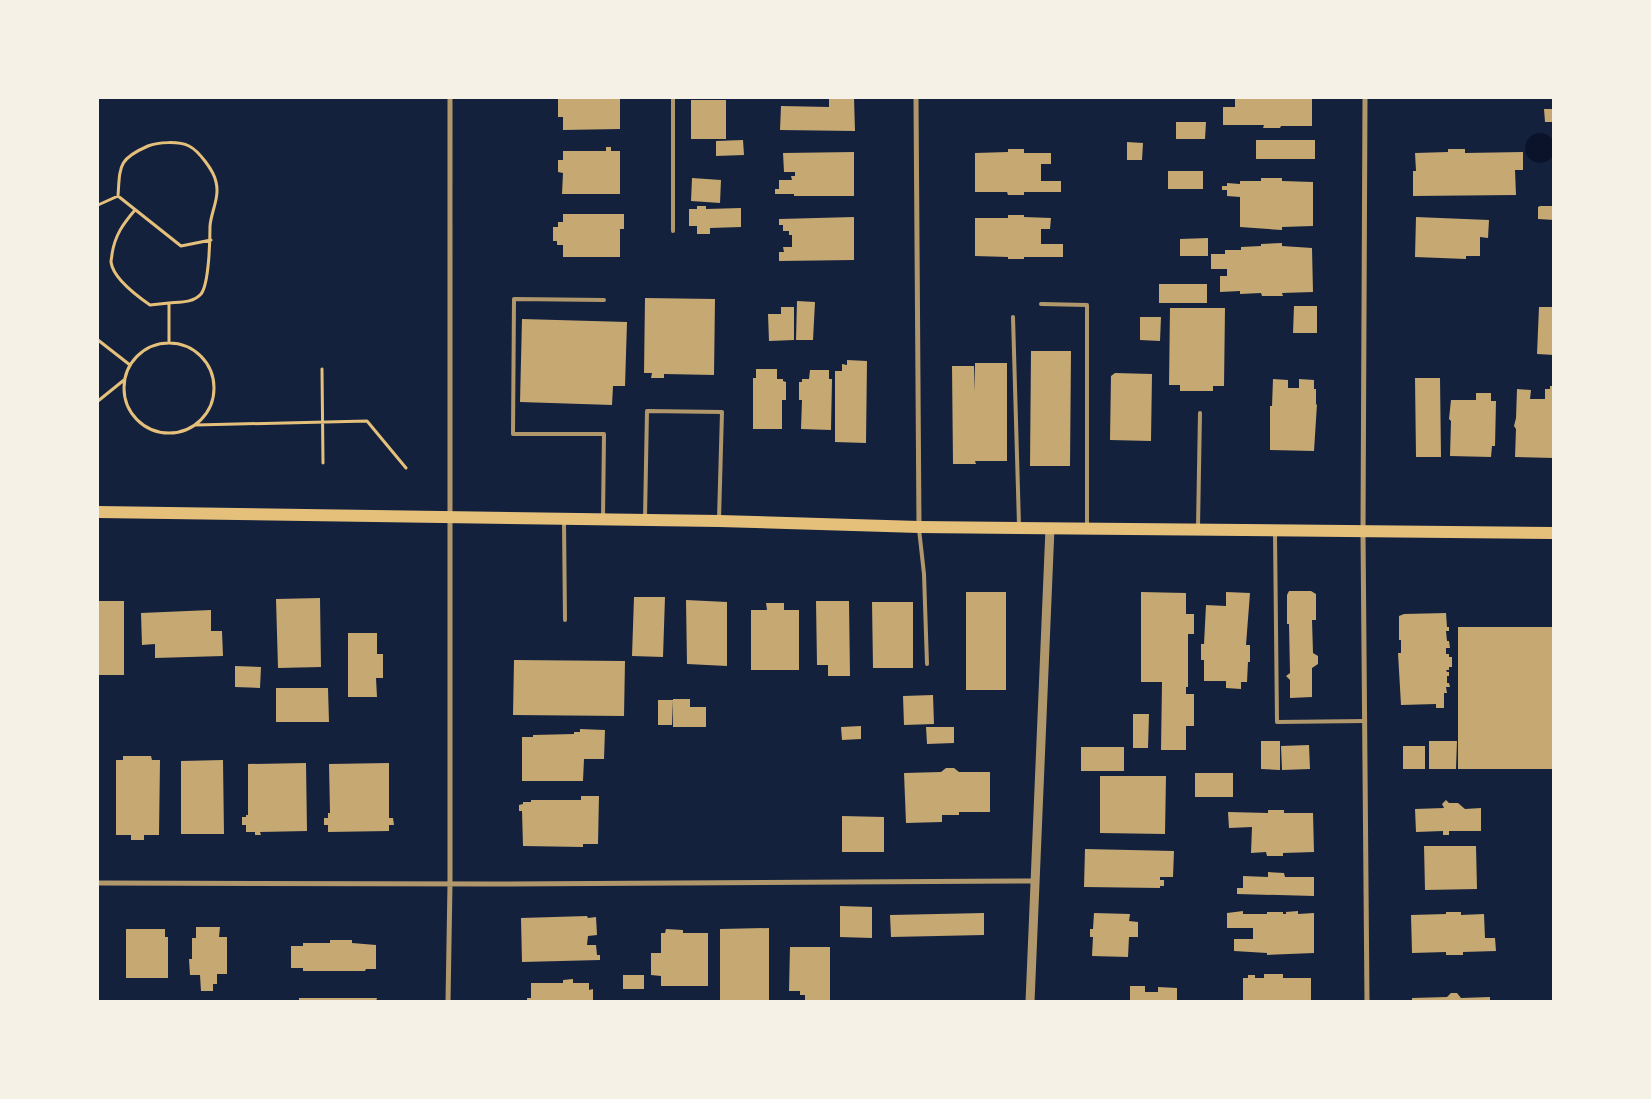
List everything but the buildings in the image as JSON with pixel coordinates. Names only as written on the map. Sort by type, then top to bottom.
[{"type":"main road","points":[[98,512],[450,519],[645,520],[919,527],[1554,533]]},
{"type":"street","points":[[448,1002],[450,884],[450,98]]},
{"type":"street","points":[[916,98],[919,527]]},
{"type":"street","points":[[1365,98],[1363,532],[1367,1002]]},
{"type":"street","points":[[1030,1002],[1050,528]]},
{"type":"street","points":[[98,883],[450,884],[1034,881]]},
{"type":"lane","points":[[672,231],[673,98]]},
{"type":"lane","points":[[603,520],[604,434],[512,434],[514,299],[604,300]]},
{"type":"lane","points":[[1041,304],[1087,305],[1087,529]]},
{"type":"lane","points":[[1013,317],[1019,527]]},
{"type":"lane","points":[[645,520],[647,411],[722,412],[719,522]]},
{"type":"lane","points":[[1198,530],[1200,413]]},
{"type":"lane","points":[[564,520],[564,620]]},
{"type":"lane","points":[[919,527],[924,574],[927,664]]},
{"type":"lane","points":[[1275,531],[1277,722],[1365,721]]},
{"type":"path","points":[[118,196],[120,169],[131,153],[152,145],[177,144],[190,146],[207,162],[216,182],[216,205],[210,224],[211,240],[205,281],[201,294],[189,302],[150,304],[134,293],[120,278],[111,262],[114,240],[135,210]]},
{"type":"path","points":[[98,206],[118,196]]},
{"type":"path","points":[[118,196],[181,246],[211,240]]},
{"type":"path","points":[[169,303],[169,343]]},
{"type":"path","points":[[98,340],[130,365]]},
{"type":"path","points":[[169,343],[183,346],[196,352],[206,362],[214,388],[212,402],[206,415],[196,425],[182,432],[166,434],[151,430],[138,422],[129,410],[124,395],[125,379],[130,365],[147,349],[169,343]]},
{"type":"path","points":[[322,369],[323,463]]},
{"type":"path","points":[[98,401],[125,379]]},
{"type":"path","points":[[196,425],[367,421],[406,468]]},
{"type":"water","points":[[1540,133],[1551,137],[1555,148],[1551,159],[1540,163],[1529,159],[1525,148],[1529,137]]}]
